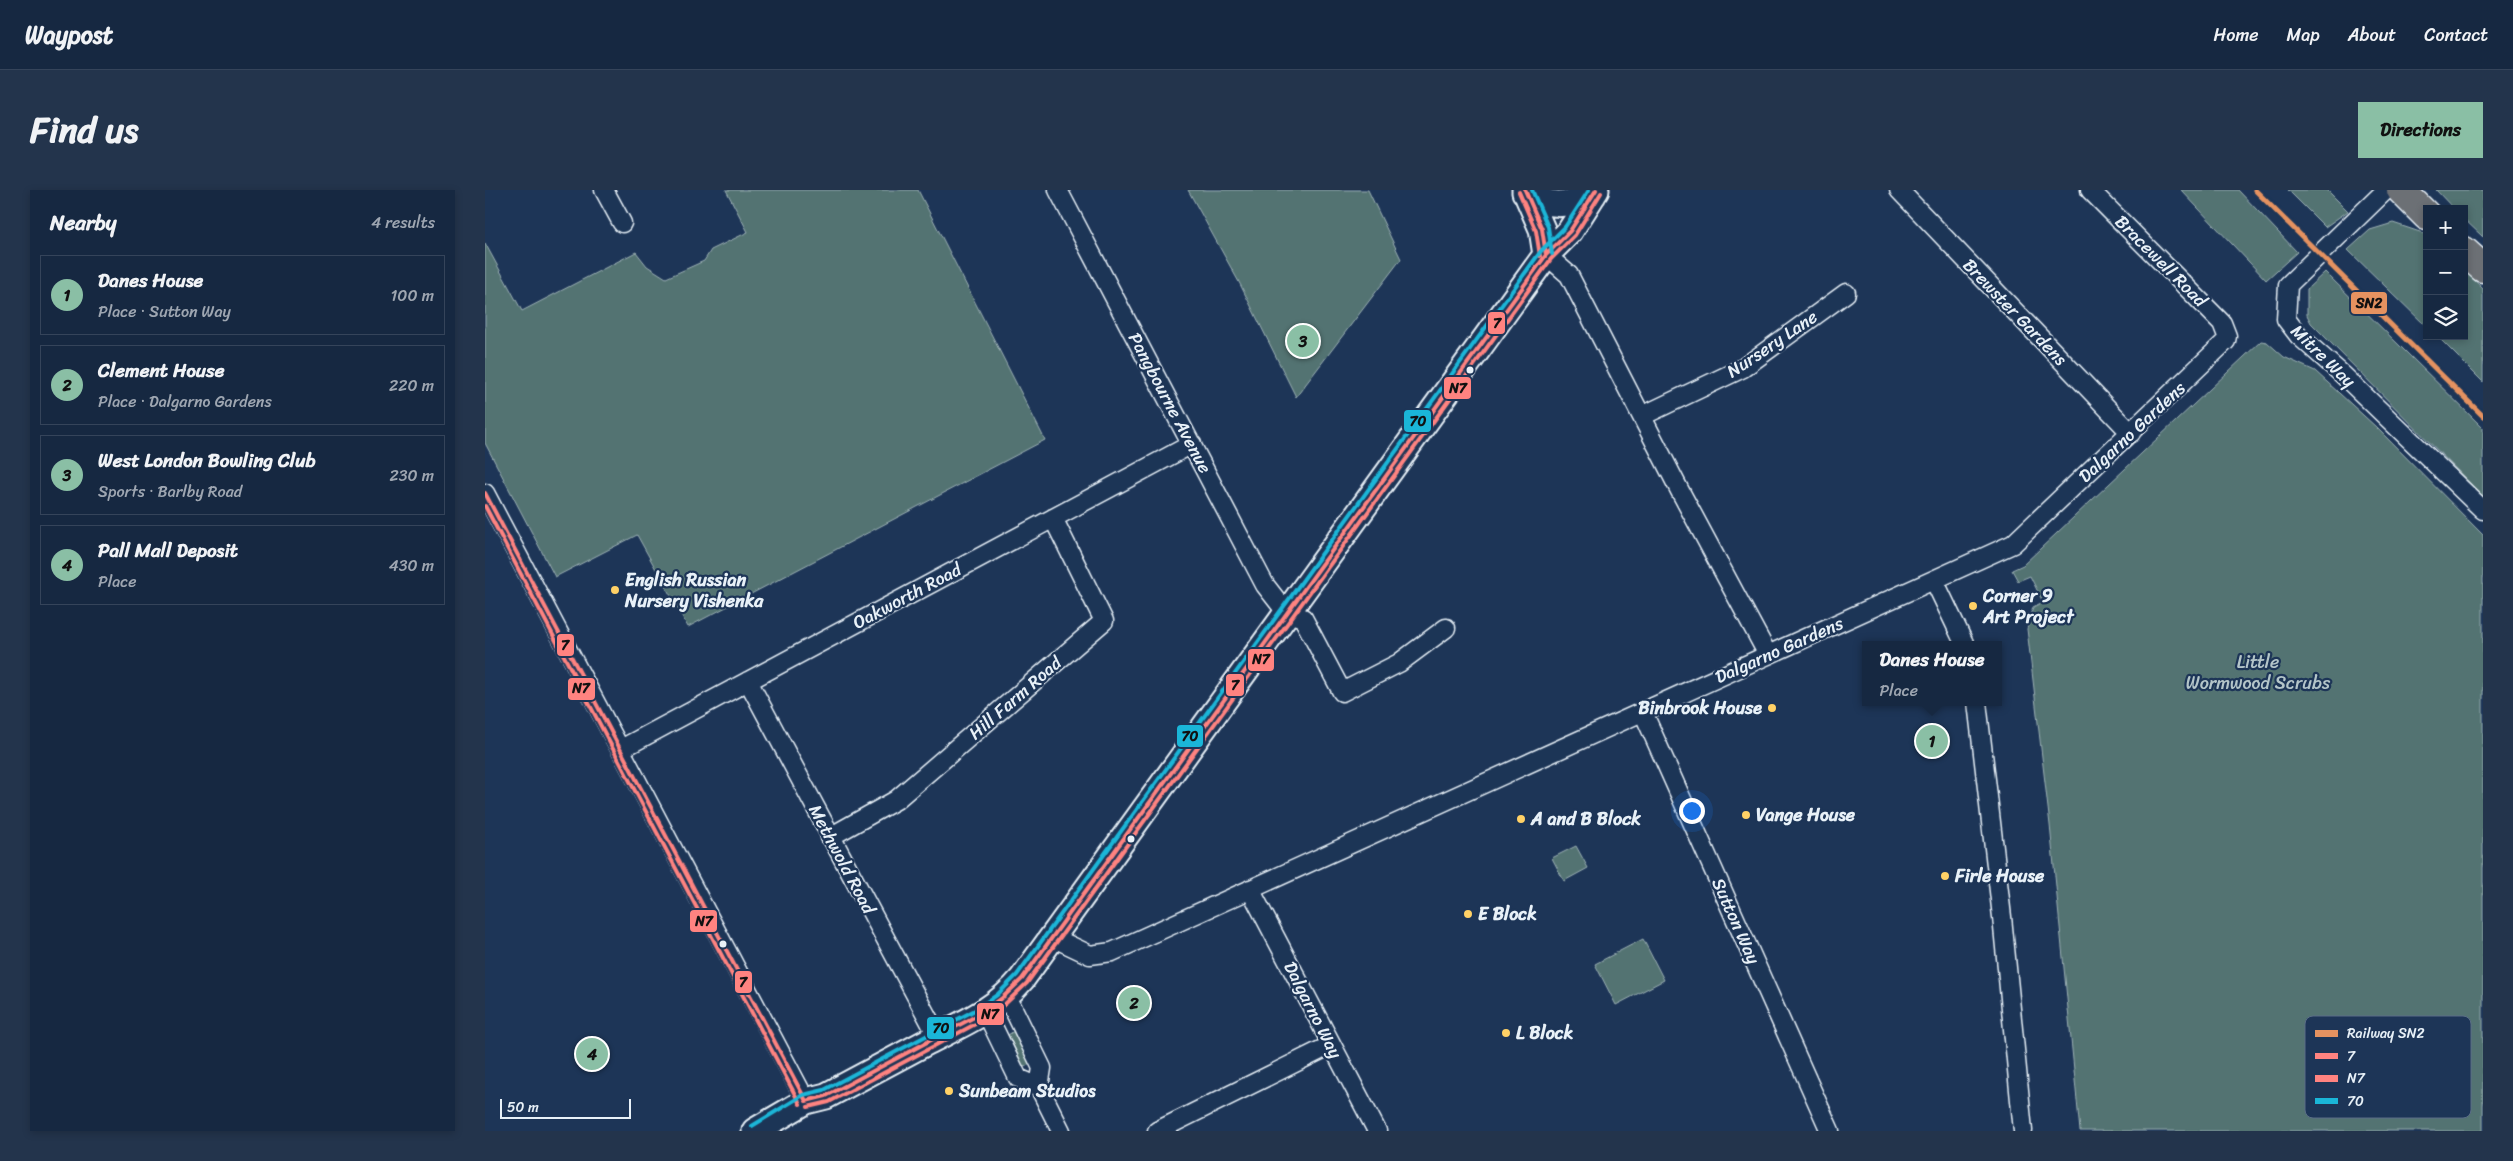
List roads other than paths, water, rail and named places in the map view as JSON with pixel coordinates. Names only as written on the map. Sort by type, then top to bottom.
[{"type":"main road","points":[[2401,190],[2423,212]]},
{"type":"main road","points":[[2468,255],[2483,268]]},
{"type":"street","points":[[604,190],[622,223]]},
{"type":"street","name":"Pangbourne Avenue","points":[[1058,190],[1265,586],[1287,612],[1303,618],[1342,692],[1399,663],[1446,628]]},
{"type":"street","name":"Brewster Gardens","points":[[1899,190],[2131,433]]},
{"type":"street","name":"Bracewell Road","points":[[2090,190],[2222,323],[2227,336]]},
{"type":"street","name":"Mitre Way","points":[[2386,190],[2289,285],[2286,319],[2299,336],[2343,374],[2483,510]]},
{"type":"street","points":[[1525,191],[1546,203],[1560,205],[1575,203],[1595,192]]},
{"type":"street","points":[[1525,191],[1542,229],[1546,255],[1569,275],[1768,655]]},
{"type":"street","points":[[755,1131],[806,1101],[826,1096],[986,1012],[1007,996],[1052,937],[1546,255],[1570,231],[1595,192]]},
{"type":"street","name":"Nursery Lane","points":[[1642,416],[1743,368],[1845,293]]},
{"type":"street","name":"Dalgarno Gardens","points":[[1052,937],[1089,955],[1100,955],[2013,544],[2224,345],[2227,336]]},
{"type":"street","name":"Oakworth Road","points":[[621,749],[1192,444]]},
{"type":"street","points":[[485,493],[806,1101]]},
{"type":"street","name":"Hill Farm Road","points":[[829,837],[896,800],[1104,621],[1053,518]]},
{"type":"street","points":[[1935,580],[1963,641]]},
{"type":"street","name":"Methwold Road","points":[[748,681],[829,837],[938,1037]]},
{"type":"street","points":[[1977,706],[2002,917],[2023,1131]]},
{"type":"street","name":"Sutton Way","points":[[1643,712],[1830,1131]]},
{"type":"street","name":"Dalgarno Way","points":[[1250,889],[1377,1131]]},
{"type":"street","points":[[1007,996],[1042,1068],[1039,1087],[1061,1131]]},
{"type":"street","points":[[986,1012],[1018,1078],[1039,1087]]},
{"type":"street","points":[[1163,1130],[1331,1046]]},
{"type":"rail line","name":"SN2","points":[[2255,190],[2483,416]]},
{"type":"place","name":"West London Bowling Club","points":[[1303,341]]},
{"type":"place","name":"English Russian Nursery Vishenka","points":[[615,590]]},
{"type":"place","name":"Corner 9 Art Project","points":[[1973,606]]},
{"type":"place","name":"Binbrook House","points":[[1772,708]]},
{"type":"place","name":"Danes House","points":[[1932,741]]},
{"type":"place","name":"Vange House","points":[[1746,815]]},
{"type":"place","name":"A and B Block","points":[[1521,819]]},
{"type":"place","name":"Firle House","points":[[1945,876]]},
{"type":"place","name":"E Block","points":[[1468,914]]},
{"type":"place","name":"Clement House","points":[[1134,1003]]},
{"type":"place","name":"L Block","points":[[1506,1033]]},
{"type":"place","name":"Pall Mall Deposit","points":[[592,1054]]},
{"type":"place","name":"Sunbeam Studios","points":[[949,1091]]},
{"type":"park label","name":"Little Wormwood Scrubs","points":[[2258,672]]}]
